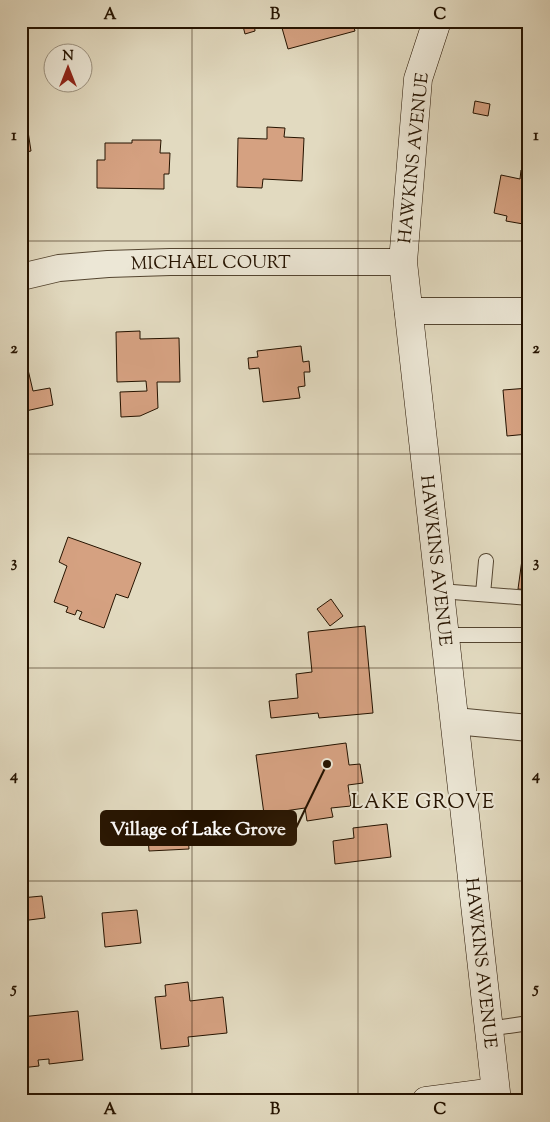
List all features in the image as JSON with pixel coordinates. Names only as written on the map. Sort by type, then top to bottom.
[{"type":"street","name":"HAWKINS AVENUE","points":[[437,21],[418,79],[402,262],[496,1096]]},
{"type":"street","name":"MICHAEL COURT","points":[[21,276],[59,268],[108,264],[170,262],[402,262]]},
{"type":"street","points":[[408,311],[529,311]]},
{"type":"street","points":[[455,721],[529,728]]},
{"type":"street","points":[[426,1101],[496,1096]]},
{"type":"lane","points":[[483,594],[486,561]]},
{"type":"lane","points":[[440,591],[529,598]]},
{"type":"lane","points":[[445,636],[529,635]]},
{"type":"lane","points":[[488,1029],[529,1023]]},
{"type":"building","points":[[236,21],[254,21],[255,31],[245,34],[243,26],[238,27]]},
{"type":"building","points":[[280,21],[352,21],[355,31],[288,49]]},
{"type":"building","points":[[475,101],[490,104],[488,116],[473,113]]},
{"type":"building","points":[[21,112],[25,112],[31,151],[21,153]]},
{"type":"building","points":[[267,127],[285,128],[284,137],[304,138],[302,181],[263,179],[262,188],[237,187],[238,138],[267,139]]},
{"type":"building","points":[[132,140],[161,140],[160,153],[170,153],[169,174],[164,174],[164,189],[97,188],[97,160],[105,160],[105,143],[132,143]]},
{"type":"building","points":[[521,170],[529,172],[529,225],[506,221],[507,216],[494,213],[501,175],[520,179]]},
{"type":"building","points":[[140,331],[140,339],[179,338],[180,382],[157,382],[158,408],[140,416],[121,417],[120,392],[147,391],[146,381],[117,382],[116,332]]},
{"type":"building","points":[[301,346],[303,362],[309,361],[310,372],[304,372],[305,386],[298,387],[300,398],[263,402],[259,368],[249,369],[248,358],[258,357],[257,351]]},
{"type":"building","points":[[26,361],[33,391],[50,388],[53,405],[21,412],[21,362]]},
{"type":"building","points":[[529,388],[529,439],[528,434],[507,436],[503,390]]},
{"type":"building","points":[[68,537],[141,563],[128,598],[116,594],[104,628],[79,619],[82,612],[77,610],[75,615],[66,612],[68,607],[54,602],[67,566],[59,562]]},
{"type":"building","points":[[524,545],[529,546],[529,590],[518,589]]},
{"type":"building","points":[[331,599],[343,616],[330,626],[317,609]]},
{"type":"building","points":[[365,626],[373,713],[319,718],[318,713],[271,718],[269,701],[298,698],[296,674],[312,672],[308,632]]},
{"type":"building","points":[[22,669],[24,737],[21,737]]},
{"type":"building","points":[[346,743],[349,765],[360,764],[363,783],[348,785],[351,806],[331,808],[333,817],[307,821],[305,808],[264,814],[256,755]]},
{"type":"building","points":[[387,824],[391,857],[335,864],[333,841],[354,838],[353,828]]},
{"type":"building","points":[[188,835],[189,849],[149,851],[148,837]]},
{"type":"building","points":[[42,896],[45,918],[21,921],[21,898]]},
{"type":"building","points":[[137,910],[141,943],[105,947],[102,913]]},
{"type":"building","points":[[188,982],[190,1001],[223,997],[227,1033],[188,1037],[189,1046],[161,1049],[155,997],[166,996],[165,985]]},
{"type":"building","points":[[78,1011],[83,1060],[49,1064],[49,1059],[38,1060],[39,1066],[21,1068],[21,1017]]},
{"type":"place","name":"Village of Lake Grove","points":[[327,764]]},
{"type":"district","name":"LAKE GROVE","points":[[423,801]]}]
